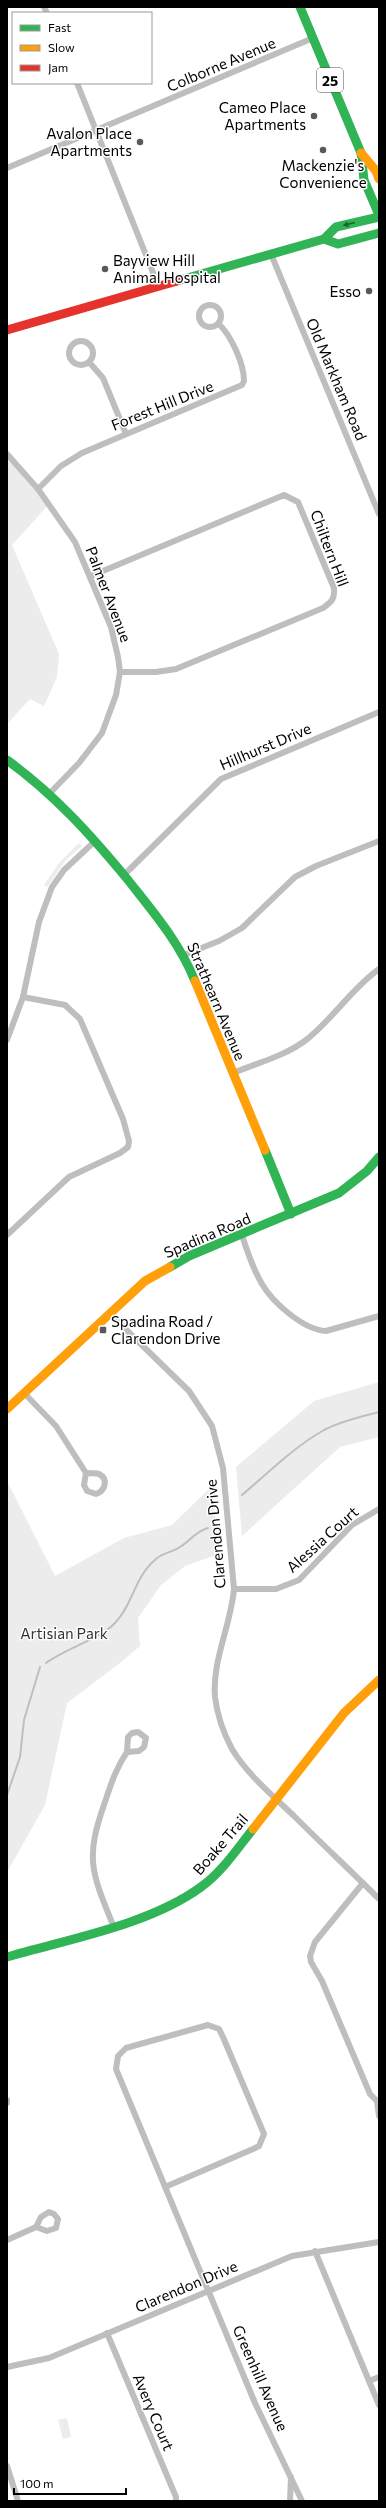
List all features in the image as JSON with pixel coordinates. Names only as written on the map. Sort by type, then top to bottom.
[{"type":"street","name":"25","points":[[300,7],[360,153],[364,180],[379,216]]},
{"type":"street","name":"Colborne Avenue","points":[[7,168],[98,131],[313,38]]},
{"type":"street","points":[[77,84],[98,131],[158,285]]},
{"type":"street","name":"25","points":[[360,153],[376,171],[379,178]]},
{"type":"street","points":[[7,330],[158,285],[324,239],[336,227],[379,216]]},
{"type":"street","points":[[324,239],[338,244],[379,233]]},
{"type":"street","name":"Old Markham Road","points":[[271,254],[379,514]]},
{"type":"street","name":"Forest Hill Drive","points":[[38,489],[71,460],[126,434],[242,385],[244,381],[243,370],[227,332],[219,324]]},
{"type":"street","points":[[81,341],[90,345],[93,354],[89,362],[80,366],[72,361],[68,352],[72,344],[81,341]]},
{"type":"street","points":[[89,362],[103,378],[126,434]]},
{"type":"street","name":"Palmer Avenue","points":[[7,454],[38,489],[75,542],[91,576],[111,627],[120,672],[113,708],[102,733],[79,763],[51,792]]},
{"type":"street","name":"Chiltern Hill","points":[[91,576],[284,495],[298,502],[334,588],[335,596],[332,602],[322,608],[176,669],[156,672],[120,672]]},
{"type":"street","name":"Hillhurst Drive","points":[[123,876],[221,779],[379,712]]},
{"type":"street","name":"Strathearn Avenue","points":[[7,760],[51,792],[164,924],[184,955],[291,1214]]},
{"type":"street","points":[[184,955],[231,936],[242,928],[295,876],[379,841]]},
{"type":"street","points":[[7,1040],[23,997],[39,922],[52,887],[64,870],[94,842]]},
{"type":"street","points":[[233,1073],[297,1046],[307,1039],[353,990],[379,969]]},
{"type":"street","points":[[7,1235],[69,1177],[120,1153],[128,1146],[129,1141],[126,1126],[80,1019],[65,1005],[23,997]]},
{"type":"street","name":"Spadina Road","points":[[7,1409],[145,1281],[173,1263],[242,1236],[339,1194],[367,1171],[379,1157]]},
{"type":"street","points":[[242,1236],[262,1284],[303,1326],[317,1331],[326,1331],[379,1316]]},
{"type":"street","name":"Clarendon Drive","points":[[109,1313],[189,1391],[212,1426],[223,1468],[234,1589],[233,1603],[218,1658],[215,1697],[222,1725],[233,1750],[275,1799],[379,1899]]},
{"type":"street","points":[[24,1393],[56,1426],[86,1473]]},
{"type":"street","name":"Alessia Court","points":[[234,1589],[276,1589],[299,1580],[352,1525],[379,1509]]},
{"type":"street","name":"Boake Trail","points":[[7,1957],[144,1916],[168,1907],[201,1887],[226,1864],[275,1799],[344,1713],[379,1680]]},
{"type":"street","points":[[114,1925],[97,1884],[92,1853],[97,1822],[116,1767],[127,1752]]},
{"type":"street","points":[[363,1883],[315,1942],[310,1956],[311,1962],[322,1981],[370,2094],[378,2101],[379,2116]]},
{"type":"street","name":"Greenhill Avenue","points":[[165,2187],[253,2150],[259,2146],[264,2134],[223,2036],[219,2029],[208,2025],[126,2048],[121,2051],[116,2061],[116,2069],[165,2187],[255,2403],[302,2501]]},
{"type":"street","points":[[7,2240],[36,2227]]},
{"type":"street","name":"Clarendon Drive","points":[[7,2367],[36,2362],[292,2256],[315,2251],[379,2242]]},
{"type":"street","points":[[315,2251],[379,2405]]},
{"type":"street","name":"Avery Court","points":[[107,2333],[176,2497],[176,2501]]},
{"type":"street","points":[[369,2380],[379,2377]]},
{"type":"street","points":[[7,2466],[18,2501]]},
{"type":"street","name":"Greenhill Avenue","points":[[290,2501],[291,2477]]},
{"type":"green space","points":[[11,458],[49,504],[12,545],[59,654],[57,677],[44,706],[30,699],[7,724],[7,461]]},
{"type":"green space","points":[[79,843],[82,846],[66,860],[47,887],[44,885],[59,863]]},
{"type":"green space","points":[[379,1382],[379,1437],[340,1447],[242,1536],[236,1467],[314,1401]]},
{"type":"green space","name":"Artisian Park","points":[[7,1481],[55,1576],[124,1538],[172,1525],[212,1486],[219,1554],[185,1566],[161,1585],[138,1618],[140,1646],[67,1703],[45,1805],[7,1872]]},
{"type":"green space","points":[[67,2418],[71,2437],[63,2439],[58,2420]]},
{"type":"waterway","points":[[242,1495],[302,1444],[324,1430],[344,1422],[379,1412]]},
{"type":"waterway","points":[[46,1663],[109,1629],[121,1616],[138,1582],[149,1566],[158,1557],[184,1545],[200,1531],[208,1528]]},
{"type":"waterway","points":[[7,1795],[20,1757],[24,1720],[40,1667]]},
{"type":"traffic: fast","points":[[300,7],[361,153],[364,180],[379,215]]},
{"type":"traffic: fast","points":[[177,281],[324,239],[336,227],[379,217]]},
{"type":"traffic: fast","points":[[324,239],[338,244],[379,233]]},
{"type":"traffic: fast","points":[[7,760],[56,801],[86,831],[114,863],[174,941],[195,981]]},
{"type":"traffic: fast","points":[[265,1150],[291,1214]]},
{"type":"traffic: fast","points":[[170,1267],[189,1256],[339,1193],[367,1171],[379,1157]]},
{"type":"traffic: fast","points":[[7,1957],[107,1930],[133,1921],[180,1900],[209,1881],[229,1860],[253,1829]]},
{"type":"traffic: slow","points":[[361,153],[376,171],[379,179]]},
{"type":"traffic: slow","points":[[195,981],[265,1150]]},
{"type":"traffic: slow","points":[[7,1409],[145,1281],[170,1267]]},
{"type":"traffic: slow","points":[[253,1829],[344,1713],[379,1680]]},
{"type":"traffic: jam","points":[[7,330],[177,281]]},
{"type":"place","name":"Cameo Place Apartments","points":[[314,116]]},
{"type":"place","name":"Avalon Place Apartments","points":[[140,142]]},
{"type":"place","name":"Mackenzie's Convenience","points":[[323,150]]},
{"type":"place","name":"Bayview Hill Animal Hospital","points":[[105,269]]},
{"type":"place","name":"Esso","points":[[369,291]]},
{"type":"place","name":"Spadina Road / Clarendon Drive","points":[[103,1330]]}]
